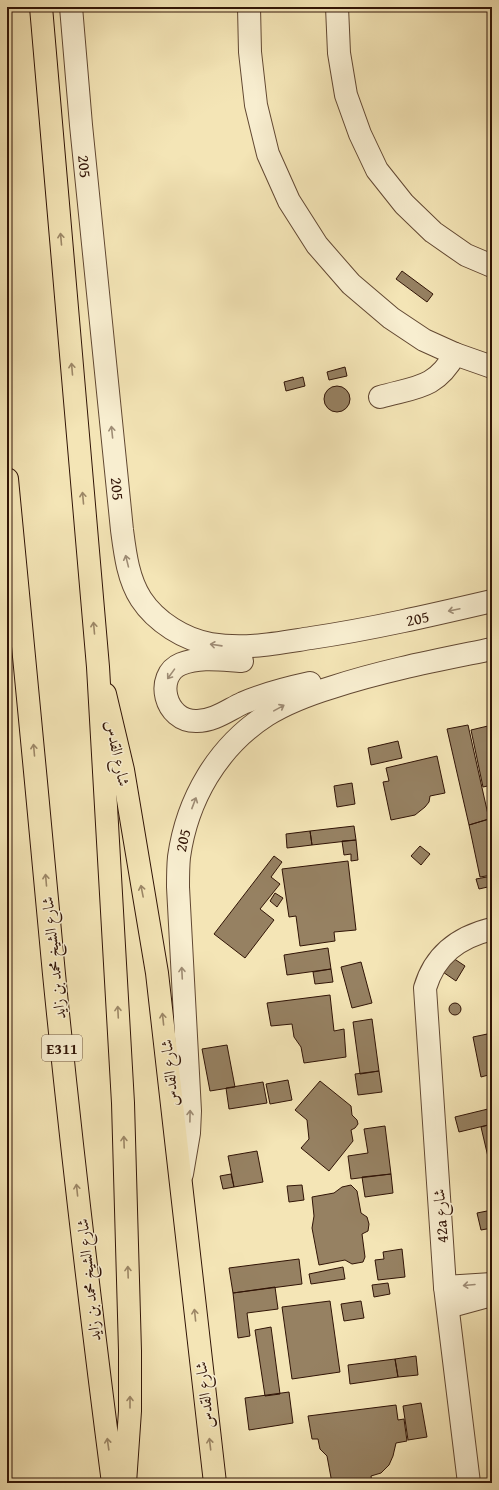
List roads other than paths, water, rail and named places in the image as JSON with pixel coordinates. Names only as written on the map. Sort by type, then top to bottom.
[{"type":"main road","points":[[42,7],[98,666],[123,1111],[130,1351],[130,1411],[124,1483]]},
{"type":"main road","name":"شارع الشيخ محمد بن زايد","points":[[7,479],[22,619],[54,976],[74,1162],[113,1483]]},
{"type":"main road","name":"شارع القدس","points":[[98,666],[123,770],[157,973],[215,1483]]},
{"type":"street","name":"205","points":[[71,7],[81,125],[122,530],[125,554],[135,587],[141,599],[163,622],[176,631],[192,639],[210,644],[234,647],[256,646],[355,631],[492,601]]},
{"type":"street","points":[[249,7],[250,52],[256,106],[268,154],[289,201],[317,245],[351,284],[391,318],[424,340],[455,354],[492,367]]},
{"type":"street","points":[[337,7],[339,53],[346,95],[360,134],[377,170],[404,204],[432,232],[466,255],[492,266]]},
{"type":"street","points":[[380,397],[425,385],[434,380],[448,366],[455,354]]},
{"type":"street","points":[[355,631],[290,652],[265,658],[244,661],[192,660],[180,664],[172,671],[166,682],[168,704],[175,713],[185,720],[198,721],[211,718],[256,698],[290,687],[326,680],[364,677]]},
{"type":"street","name":"205","points":[[180,1183],[189,1134],[190,1111],[178,887],[179,858],[191,810],[200,787],[214,764],[246,730],[266,715],[292,701],[364,677],[492,649]]},
{"type":"street","name":"42a شارع","points":[[469,1483],[447,1297],[425,988],[429,974],[444,953],[456,943],[470,936],[492,929]]},
{"type":"street","points":[[447,1297],[492,1284]]},
{"type":"street","points":[[447,1297],[492,1296]]}]
